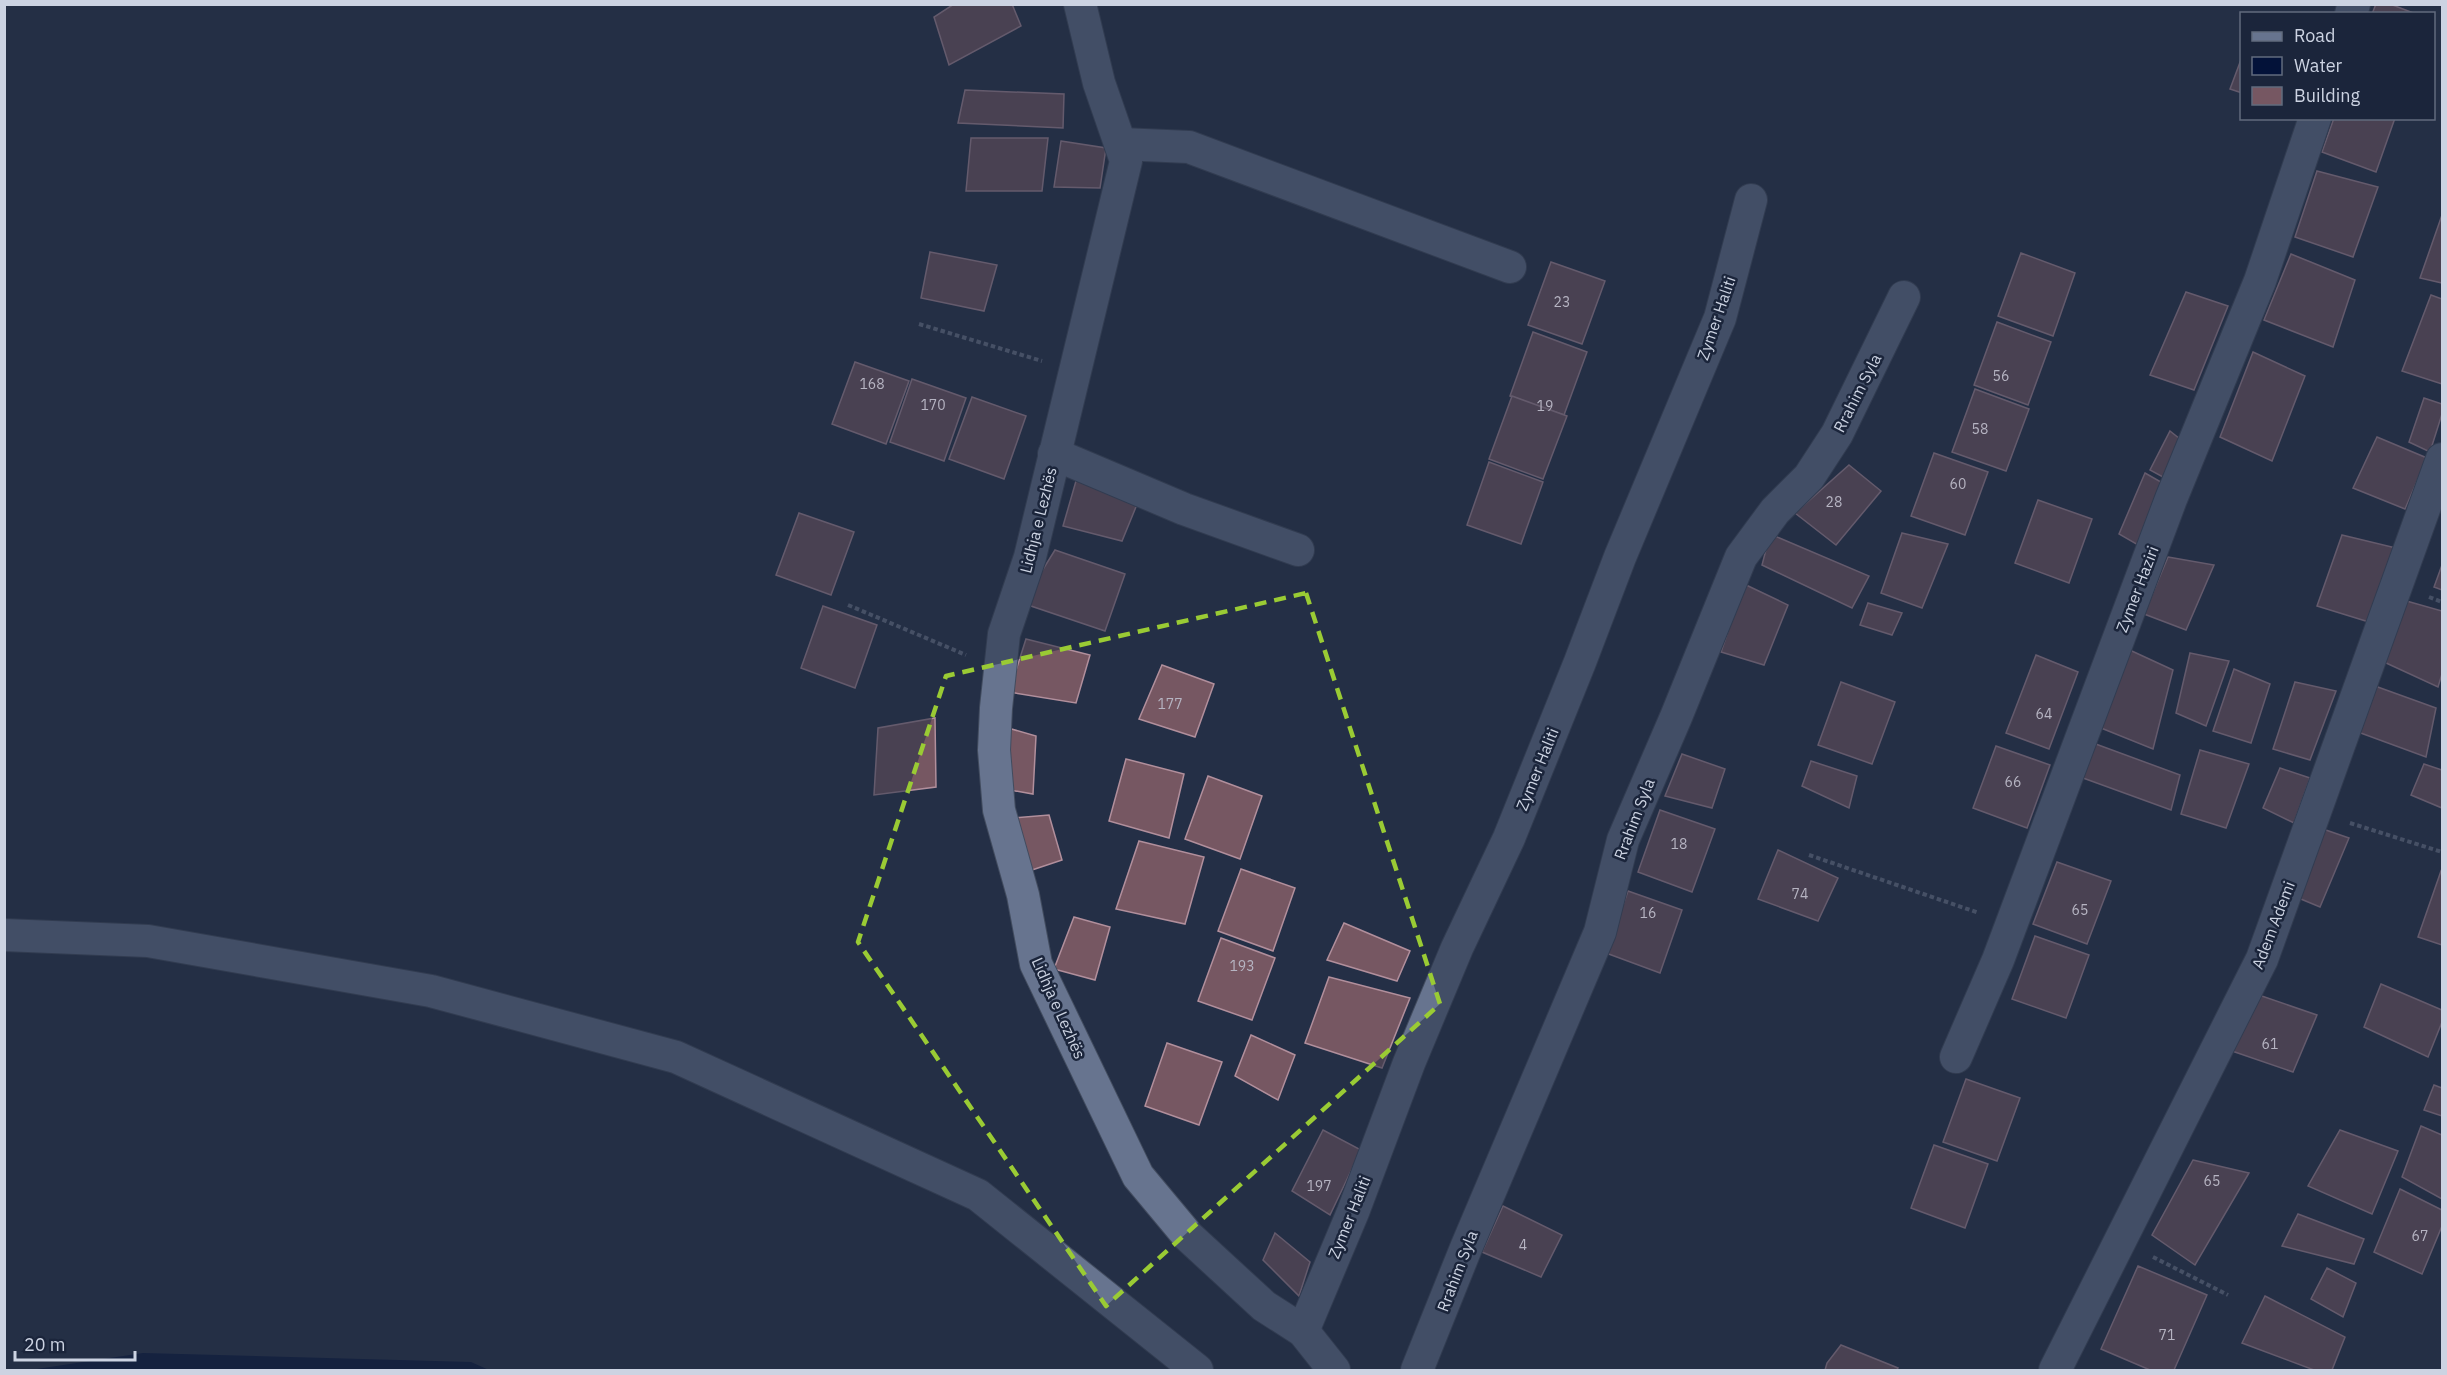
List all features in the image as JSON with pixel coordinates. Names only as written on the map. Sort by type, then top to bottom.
[{"type":"street","name":"Lidhja e Lezhës","points":[[1080,4],[1099,83],[1126,161],[1030,557],[1004,634],[994,750],[999,810],[1023,895],[1036,964],[1138,1176],[1188,1236],[1264,1306],[1303,1330],[1334,1371]]},
{"type":"street","name":"Zymer Haziri","points":[[1956,1058],[2011,924],[2171,499],[2260,281],[2314,120]]},
{"type":"street","points":[[1121,144],[1189,147],[1510,267]]},
{"type":"street","name":"Zymer Haliti","points":[[1303,1330],[1353,1212],[1409,1062],[1509,838],[1624,547],[1720,318],[1751,200]]},
{"type":"street","name":"Rrahim Syla","points":[[1417,1371],[1466,1248],[1600,932],[1623,840],[1741,557],[1775,511],[1809,477],[1837,434],[1904,297]]},
{"type":"street","name":"Lidhja e Lezhës","points":[[1054,454],[1184,509],[1298,550]]},
{"type":"street","name":"Adem Ademi","points":[[2055,1371],[2262,959],[2442,459]]},
{"type":"street","points":[[4,935],[148,941],[431,991],[676,1057],[978,1196],[1197,1371]]},
{"type":"path","points":[[919,324],[1076,371]]},
{"type":"path","points":[[848,605],[1000,670]]},
{"type":"path","points":[[2316,812],[2442,852]]},
{"type":"path","points":[[1809,855],[2011,924]]},
{"type":"path","points":[[2121,1241],[2229,1295]]},
{"type":"highlighted area","points":[[1306,593],[1440,1004],[1106,1306],[858,942],[946,676]]},
{"type":"water","points":[[143,1353],[471,1362],[489,1370],[30,1370]]},
{"type":"building","points":[[954,4],[1012,4],[1021,26],[949,65],[934,17]]},
{"type":"building","points":[[2376,4],[2390,4],[2411,12],[2373,12]]},
{"type":"building","points":[[2240,62],[2240,92],[2230,89]]},
{"type":"building","points":[[965,90],[1064,94],[1063,128],[958,123]]},
{"type":"building","points":[[2333,120],[2394,120],[2376,172],[2322,152]]},
{"type":"building","points":[[971,138],[1048,138],[1042,191],[966,191]]},
{"type":"building","points":[[1061,141],[1106,148],[1100,188],[1054,187]]},
{"type":"building","points":[[2317,171],[2378,187],[2353,257],[2295,237]]},
{"type":"building","points":[[2442,215],[2442,283],[2420,278]]},
{"type":"building","points":[[930,252],[997,265],[984,311],[921,298]]},
{"type":"building","points":[[2021,253],[2075,273],[2053,336],[1998,316]]},
{"type":"building","points":[[2291,254],[2355,280],[2333,347],[2264,320]]},
{"type":"building","points":[[1551,262],[1605,281],[1582,344],[1528,325]]},
{"type":"building","points":[[2186,292],[2228,306],[2194,390],[2150,375]]},
{"type":"building","points":[[2431,295],[2442,299],[2442,384],[2402,371]]},
{"type":"building","points":[[1997,322],[2051,342],[2028,405],[1974,385]]},
{"type":"building","points":[[1533,332],[1587,352],[1564,415],[1510,396]]},
{"type":"building","points":[[2253,352],[2305,376],[2272,461],[2220,437]]},
{"type":"building","points":[[855,362],[909,381],[886,444],[832,424]]},
{"type":"building","points":[[912,379],[966,398],[944,461],[890,442]]},
{"type":"building","points":[[1975,389],[2029,409],[2006,471],[1952,452]]},
{"type":"building","points":[[1512,396],[1567,416],[1543,479],[1489,459]]},
{"type":"building","points":[[972,397],[1026,416],[1004,479],[949,459]]},
{"type":"building","points":[[2424,398],[2442,404],[2442,414],[2430,452],[2409,442]]},
{"type":"building","points":[[2170,431],[2185,443],[2172,482],[2150,470]]},
{"type":"building","points":[[2377,437],[2427,458],[2405,509],[2353,488]]},
{"type":"building","points":[[1934,453],[1988,472],[1965,535],[1911,516]]},
{"type":"building","points":[[1489,462],[1543,482],[1521,544],[1467,525]]},
{"type":"building","points":[[1849,465],[1881,491],[1836,545],[1795,513]]},
{"type":"building","points":[[2145,473],[2168,486],[2145,549],[2119,534]]},
{"type":"building","points":[[1078,474],[1138,502],[1122,541],[1063,526]]},
{"type":"building","points":[[2038,500],[2092,519],[2069,583],[2015,563]]},
{"type":"building","points":[[799,513],[854,532],[831,595],[776,575]]},
{"type":"building","points":[[1902,533],[1948,544],[1922,608],[1881,593]]},
{"type":"building","points":[[1770,534],[1869,576],[1852,608],[1762,565]]},
{"type":"building","points":[[2342,535],[2396,548],[2369,622],[2317,606]]},
{"type":"building","points":[[1055,550],[1125,574],[1105,631],[1022,603]]},
{"type":"building","points":[[2168,557],[2214,565],[2186,630],[2144,614]]},
{"type":"building","points":[[2442,565],[2442,590],[2434,587]]},
{"type":"building","points":[[1744,584],[1788,605],[1764,665],[1721,652]]},
{"type":"building","points":[[2403,600],[2442,611],[2442,674],[2438,687],[2384,662]]},
{"type":"building","points":[[1868,603],[1902,613],[1892,635],[1860,625]]},
{"type":"building","points":[[823,606],[877,625],[855,688],[801,668]]},
{"type":"building","points":[[1026,639],[1090,655],[1076,703],[1009,692]]},
{"type":"building","points":[[2121,646],[2173,670],[2153,749],[2096,726]]},
{"type":"building","points":[[2190,653],[2229,661],[2206,726],[2176,713]]},
{"type":"building","points":[[2036,655],[2078,672],[2049,749],[2006,733]]},
{"type":"building","points":[[1162,665],[1214,684],[1195,737],[1139,719]]},
{"type":"building","points":[[2234,669],[2270,684],[2251,743],[2213,731]]},
{"type":"building","points":[[1841,682],[1895,702],[1872,764],[1818,745]]},
{"type":"building","points":[[2295,682],[2336,691],[2310,760],[2273,749]]},
{"type":"building","points":[[2375,686],[2436,708],[2426,757],[2358,732]]},
{"type":"building","points":[[935,718],[936,787],[874,795],[878,728]]},
{"type":"building","points":[[1008,728],[1036,736],[1033,794],[1010,790]]},
{"type":"building","points":[[2093,743],[2180,775],[2171,810],[2083,778]]},
{"type":"building","points":[[1996,746],[2050,765],[2027,828],[1973,808]]},
{"type":"building","points":[[2200,750],[2249,764],[2226,828],[2181,814]]},
{"type":"building","points":[[1682,754],[1725,769],[1712,808],[1665,796]]},
{"type":"building","points":[[1126,759],[1184,774],[1169,838],[1109,821]]},
{"type":"building","points":[[1811,761],[1857,776],[1849,808],[1802,786]]},
{"type":"building","points":[[2424,764],[2442,770],[2442,808],[2411,795]]},
{"type":"building","points":[[2280,768],[2310,778],[2294,823],[2263,808]]},
{"type":"building","points":[[1208,776],[1262,796],[1240,859],[1185,839]]},
{"type":"building","points":[[1660,810],[1715,829],[1692,892],[1638,872]]},
{"type":"building","points":[[1049,815],[1062,860],[1029,871],[1013,818]]},
{"type":"building","points":[[2320,828],[2349,838],[2320,907],[2296,897]]},
{"type":"building","points":[[1139,841],[1204,857],[1185,924],[1116,909]]},
{"type":"building","points":[[1778,850],[1838,878],[1818,921],[1758,899]]},
{"type":"building","points":[[2057,862],[2111,881],[2087,944],[2033,924]]},
{"type":"building","points":[[1241,869],[1295,888],[1273,951],[1218,931]]},
{"type":"building","points":[[2442,872],[2442,945],[2418,937]]},
{"type":"building","points":[[1628,891],[1682,910],[1660,973],[1606,953]]},
{"type":"building","points":[[1074,917],[1110,927],[1095,980],[1054,969]]},
{"type":"building","points":[[1344,923],[1410,951],[1397,981],[1327,960]]},
{"type":"building","points":[[2035,936],[2089,955],[2066,1018],[2012,999]]},
{"type":"building","points":[[1221,938],[1275,958],[1252,1020],[1198,1001]]},
{"type":"building","points":[[1329,977],[1410,998],[1382,1068],[1305,1043]]},
{"type":"building","points":[[2381,984],[2442,1010],[2442,1022],[2428,1057],[2364,1027]]},
{"type":"building","points":[[2253,993],[2317,1015],[2293,1072],[2229,1050]]},
{"type":"building","points":[[1251,1035],[1295,1055],[1278,1100],[1235,1076]]},
{"type":"building","points":[[1167,1043],[1222,1062],[1199,1125],[1145,1106]]},
{"type":"building","points":[[1966,1079],[2020,1098],[1997,1161],[1943,1142]]},
{"type":"building","points":[[2434,1085],[2442,1088],[2442,1116],[2424,1110]]},
{"type":"building","points":[[2421,1126],[2442,1135],[2442,1199],[2402,1177]]},
{"type":"building","points":[[1323,1130],[1361,1150],[1330,1215],[1292,1191]]},
{"type":"building","points":[[2340,1130],[2398,1151],[2372,1214],[2308,1186]]},
{"type":"building","points":[[1934,1145],[1988,1164],[1965,1228],[1911,1208]]},
{"type":"building","points":[[2193,1160],[2249,1173],[2195,1265],[2152,1235]]},
{"type":"building","points":[[2400,1189],[2442,1210],[2442,1226],[2422,1274],[2374,1252]]},
{"type":"building","points":[[1503,1206],[1562,1235],[1541,1277],[1482,1252]]},
{"type":"building","points":[[2298,1214],[2364,1239],[2354,1264],[2282,1246]]},
{"type":"building","points":[[1275,1233],[1310,1262],[1299,1296],[1263,1260]]},
{"type":"building","points":[[2138,1266],[2207,1295],[2174,1370],[2150,1370],[2101,1349]]},
{"type":"building","points":[[2327,1268],[2356,1283],[2343,1317],[2311,1299]]},
{"type":"building","points":[[2265,1296],[2345,1337],[2332,1370],[2314,1370],[2242,1343]]},
{"type":"building","points":[[1841,1345],[1898,1368],[1897,1370],[1825,1370],[1827,1363]]}]
